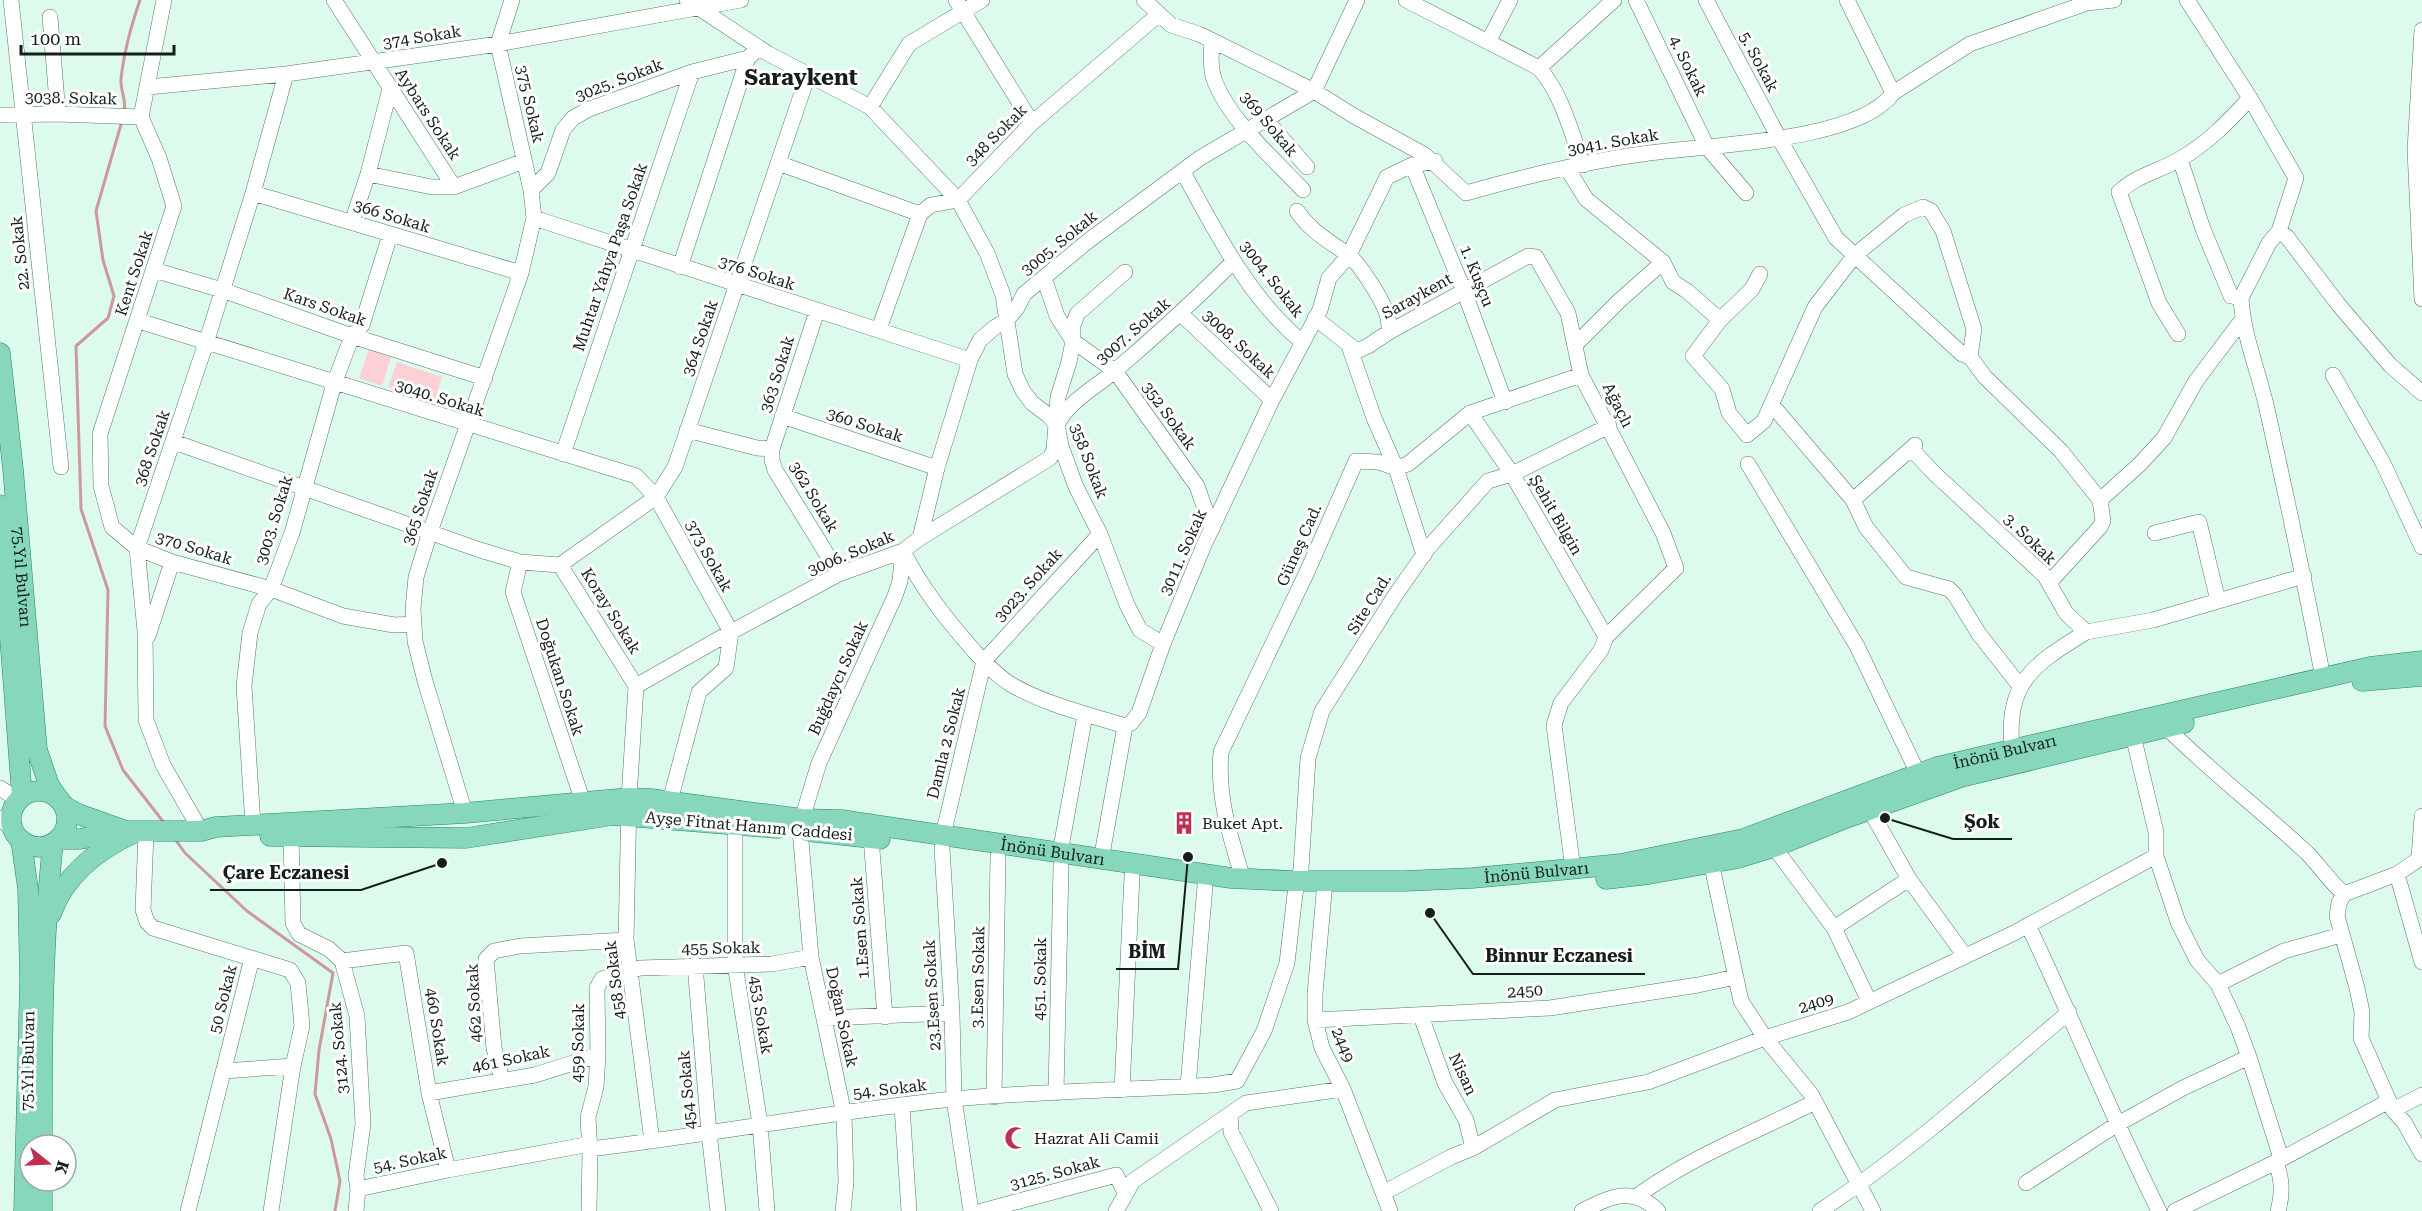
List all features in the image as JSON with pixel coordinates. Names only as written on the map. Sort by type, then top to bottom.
[{"type":"main road","name":"75.Yıl Bulvarı","points":[[0,353],[13,469],[37,750],[49,785],[61,802]]},
{"type":"main road","name":"75.Yıl Bulvarı","points":[[0,505],[20,798]]},
{"type":"main road","name":"İnönü Bulvarı","points":[[629,807],[670,801],[801,824],[842,820],[943,841],[1060,860],[1101,860],[1297,888],[1472,878],[1631,862],[1743,839],[1923,782],[1961,777],[2322,678],[2370,667],[2422,662]]},
{"type":"main road","name":"İnönü Bulvarı","points":[[1325,887],[1393,894],[1575,883],[1649,874],[1738,858],[1774,848],[1870,810],[1923,782],[1937,767],[2012,749],[2132,729],[2166,728],[2362,681],[2422,676]]},
{"type":"main road","points":[[40,791],[61,802],[67,824],[56,841],[36,847],[12,830],[12,815],[20,798],[40,791]]},
{"type":"main road","name":"Ayşe Fitnat Hanım Caddesi","points":[[61,802],[78,814],[136,832]]},
{"type":"main road","name":"Ayşe Fitnat Hanım Caddesi","points":[[56,841],[136,832],[201,831],[216,827],[461,813],[583,802],[629,807],[735,825],[801,824],[871,837],[943,841],[998,857],[1060,860],[1132,876],[1205,886],[1297,888]]},
{"type":"main road","name":"Ayşe Fitnat Hanım Caddesi","points":[[201,831],[235,837],[466,838],[613,815],[629,807]]},
{"type":"main road","points":[[461,813],[470,821],[466,838]]},
{"type":"main road","name":"75.Yıl Bulvarı","points":[[12,830],[28,889],[30,981],[24,1211]]},
{"type":"main road","points":[[45,930],[56,897],[86,861],[110,843],[136,832]]},
{"type":"main road","name":"75.Yıl Bulvarı","points":[[42,1133],[42,990],[45,930],[56,841]]},
{"type":"main road","points":[[42,1193],[42,1211]]},
{"type":"street","name":"22. Sokak","points":[[12,0],[61,467]]},
{"type":"street","points":[[135,117],[148,87],[164,0]]},
{"type":"street","name":"Aybars Sokak","points":[[334,0],[454,187]]},
{"type":"street","points":[[498,44],[512,0]]},
{"type":"street","name":"374 Sokak","points":[[148,87],[286,74],[498,44],[693,4],[741,0]]},
{"type":"street","points":[[870,107],[909,44],[959,5],[982,0]]},
{"type":"street","name":"3041. Sokak","points":[[1144,0],[1171,25],[1212,41],[1314,91],[1353,116],[1435,161],[1466,194],[1567,168],[1648,153],[1780,140],[1849,121],[1886,103],[1893,93],[1970,44],[2087,3],[2114,0]]},
{"type":"street","points":[[1314,91],[1357,0]]},
{"type":"street","points":[[1406,0],[1539,68],[1548,78],[1583,165]]},
{"type":"street","points":[[1488,42],[1510,0]]},
{"type":"street","points":[[1539,68],[1614,0]]},
{"type":"street","name":"4. Sokak","points":[[1636,0],[1707,147],[1746,193]]},
{"type":"street","name":"5. Sokak","points":[[1706,0],[1780,140],[1836,238],[1962,354],[1970,357],[1985,377],[2061,452],[2100,500]]},
{"type":"street","points":[[1847,0],[1893,93]]},
{"type":"street","points":[[2187,0],[2250,98],[2296,177],[2279,231],[2269,243],[2241,298],[2242,320],[2259,374],[2304,576],[2322,678]]},
{"type":"street","points":[[693,4],[753,53],[807,75],[870,107],[958,200]]},
{"type":"street","points":[[959,5],[1032,123]]},
{"type":"street","name":"348 Sokak","points":[[958,200],[1032,123],[1158,15]]},
{"type":"street","points":[[50,17],[58,114]]},
{"type":"street","points":[[2422,30],[2415,150],[2422,299]]},
{"type":"street","name":"369 Sokak","points":[[1212,41],[1211,64],[1215,82],[1230,109],[1303,190]]},
{"type":"street","name":"375 Sokak","points":[[498,44],[531,190],[534,218]]},
{"type":"street","points":[[680,267],[753,53]]},
{"type":"street","name":"3025. Sokak","points":[[531,190],[548,173],[562,130],[573,118],[597,106],[753,53]]},
{"type":"street","name":"Muhtar Yahya Paşa Sokak","points":[[563,454],[692,72]]},
{"type":"street","name":"368 Sokak","points":[[201,831],[163,765],[146,720],[145,646],[136,548],[174,442],[254,193],[286,74]]},
{"type":"street","name":"364 Sokak","points":[[560,565],[656,497],[675,467],[807,75]]},
{"type":"street","points":[[352,222],[368,174],[390,89]]},
{"type":"street","name":"3005. Sokak","points":[[920,538],[970,360],[980,340],[1006,321],[1017,308],[1024,294],[1088,241],[1200,158],[1314,91]]},
{"type":"street","points":[[2178,334],[2159,303],[2119,192],[2130,182],[2180,159],[2218,133],[2250,98]]},
{"type":"street","name":"3038. Sokak","points":[[0,115],[58,114],[135,117]]},
{"type":"street","name":"Kent Sokak","points":[[135,117],[159,158],[174,206],[139,321],[118,376],[100,435],[101,486],[112,527],[136,548]]},
{"type":"street","points":[[1266,120],[1307,167]]},
{"type":"street","points":[[2180,159],[2203,229],[2231,296],[2241,298]]},
{"type":"street","points":[[368,174],[432,187],[454,187],[524,161]]},
{"type":"street","name":"3011. Sokak","points":[[1125,726],[1131,723],[1139,713],[1163,644],[1212,529],[1272,400],[1320,310],[1329,278],[1349,255],[1387,177],[1412,165],[1435,161]]},
{"type":"street","points":[[778,163],[920,214]]},
{"type":"street","name":"1. Kuşçu","points":[[1412,165],[1464,291],[1505,402]]},
{"type":"street","points":[[1567,168],[1586,199],[1663,262],[1674,282],[1720,320]]},
{"type":"street","name":"3004. Sokak","points":[[1183,172],[1233,262],[1284,327],[1302,342]]},
{"type":"street","name":"366 Sokak","points":[[254,193],[521,273]]},
{"type":"street","points":[[879,329],[920,214],[931,204],[958,200]]},
{"type":"street","name":"358 Sokak","points":[[958,200],[987,253],[1003,295],[1015,374],[1032,403],[1057,425],[1061,446],[1076,487],[1100,534],[1127,605],[1140,630],[1163,644]]},
{"type":"street","points":[[1760,274],[1752,289],[1720,320],[1693,356],[1722,389],[1729,413],[1747,435],[1764,421],[1815,307],[1855,255],[1904,214],[1923,207],[1931,211],[1943,231],[1974,329],[1970,357]]},
{"type":"street","points":[[1297,211],[1319,237],[1349,255],[1380,301],[1388,317],[1389,332]]},
{"type":"street","name":"376 Sokak","points":[[534,218],[632,248],[680,267],[970,360]]},
{"type":"street","name":"365 Sokak","points":[[461,813],[415,641],[416,577],[521,273],[534,218]]},
{"type":"street","points":[[2279,231],[2287,237],[2338,304],[2390,365],[2422,393]]},
{"type":"street","name":"3003. Sokak","points":[[253,825],[244,686],[250,633],[260,604],[271,589],[292,533],[334,384],[351,336],[362,325],[390,235]]},
{"type":"street","name":"Saraykent","points":[[1349,346],[1357,351],[1368,346],[1389,332],[1528,256],[1536,257]]},
{"type":"street","name":"Ağaçlı","points":[[1536,257],[1568,313],[1581,375],[1663,533],[1676,568],[1606,637]]},
{"type":"street","name":"3007. Sokak","points":[[1057,425],[1063,413],[1181,314],[1233,262]]},
{"type":"street","points":[[1575,342],[1579,341],[1663,262]]},
{"type":"street","name":"Kars Sokak","points":[[154,270],[222,290],[351,336],[485,378]]},
{"type":"street","name":"3006. Sokak","points":[[636,686],[839,574],[903,552],[920,538],[1050,458],[1054,450],[1058,397],[1073,341],[1073,326],[1077,314],[1125,273]]},
{"type":"street","points":[[1044,278],[1057,316],[1073,341]]},
{"type":"street","name":"363 Sokak","points":[[772,449],[817,311]]},
{"type":"street","name":"3008. Sokak","points":[[1181,314],[1272,400]]},
{"type":"street","points":[[1315,318],[1349,346],[1374,418],[1396,468],[1424,555]]},
{"type":"street","points":[[2049,583],[2100,527],[2103,521],[2100,500],[2139,465],[2164,438],[2196,381],[2242,320]]},
{"type":"street","name":"3040. Sokak","points":[[139,321],[334,384],[636,476],[656,497]]},
{"type":"street","name":"352 Sokak","points":[[1073,341],[1115,371],[1197,486],[1212,529]]},
{"type":"street","points":[[1396,468],[1408,464],[1470,413],[1581,375]]},
{"type":"street","points":[[2332,375],[2383,463],[2422,547]]},
{"type":"street","points":[[1772,405],[1853,500],[1866,527],[1906,577],[1949,589],[1958,598],[1978,634],[2020,686]]},
{"type":"street","name":"Şehit Bilgin","points":[[1470,413],[1512,474],[1606,637]]},
{"type":"street","name":"360 Sokak","points":[[782,416],[938,468]]},
{"type":"street","name":"Site Cad.","points":[[1297,888],[1308,758],[1322,711],[1396,594],[1424,555],[1488,481],[1512,474],[1609,426]]},
{"type":"street","name":"362 Sokak","points":[[687,430],[757,448],[772,449],[772,460],[776,470],[839,574]]},
{"type":"street","name":"Koray Sokak","points":[[174,442],[303,489],[520,562],[560,565],[636,686]]},
{"type":"street","name":"3. Sokak","points":[[1853,500],[1913,447],[1936,475],[2045,576],[2066,612],[2086,632]]},
{"type":"street","name":"Güneş Cad.","points":[[1243,879],[1223,813],[1219,773],[1221,752],[1303,581],[1356,461],[1378,462],[1396,468]]},
{"type":"street","points":[[1748,464],[1857,646],[1923,782]]},
{"type":"street","name":"373 Sokak","points":[[656,497],[731,632]]},
{"type":"street","points":[[2154,533],[2199,522],[2218,601]]},
{"type":"street","name":"3023. Sokak","points":[[984,661],[1100,534]]},
{"type":"street","name":"370 Sokak","points":[[136,548],[172,562],[271,589],[343,616],[394,625],[414,624]]},
{"type":"street","points":[[903,552],[916,577],[945,618],[984,661],[1012,685],[1085,715],[1125,726],[1101,860]]},
{"type":"street","name":"Buğdaycı Sokak","points":[[801,824],[819,763],[895,596],[900,581],[903,552]]},
{"type":"street","points":[[145,646],[172,562]]},
{"type":"street","name":"Doğukan Sokak","points":[[520,562],[513,592],[583,802]]},
{"type":"street","points":[[2012,749],[2009,723],[2012,703],[2020,686],[2043,659],[2086,632],[2154,620],[2304,576]]},
{"type":"street","points":[[670,801],[699,692],[726,668],[731,632]]},
{"type":"street","points":[[1573,869],[1554,725],[1561,704],[1601,650],[1606,637]]},
{"type":"street","name":"Damla 2 Sokak","points":[[943,841],[984,661]]},
{"type":"street","points":[[629,807],[636,686]]},
{"type":"street","name":"451. Sokak","points":[[1056,1094],[1060,860],[1085,715]]},
{"type":"street","points":[[2166,728],[2199,760],[2309,855],[2331,883],[2343,894]]},
{"type":"street","points":[[2132,729],[2156,832],[2157,856],[2178,922],[2197,960],[2218,984],[2249,1057],[2279,1160],[2282,1198],[2278,1211]]},
{"type":"street","points":[[0,788],[20,798]]},
{"type":"street","name":"458 Sokak","points":[[629,807],[626,940],[632,972],[652,1141]]},
{"type":"street","points":[[1870,810],[1910,879],[1965,956]]},
{"type":"street","points":[[2422,816],[2420,858],[2397,874],[2343,894],[2337,916],[2362,1012],[2361,1038],[2391,1106],[2404,1122],[2422,1154]]},
{"type":"street","name":"Doğan Sokak","points":[[801,824],[811,957],[844,1113],[846,1182],[843,1211]]},
{"type":"street","name":"453 Sokak","points":[[735,825],[735,964],[760,1124],[766,1211]]},
{"type":"street","name":"50 Sokak","points":[[136,832],[143,910],[147,922],[153,928],[252,958],[188,1211]]},
{"type":"street","points":[[291,836],[293,922],[299,934],[329,948],[342,961]]},
{"type":"street","name":"1.Esen Sokak","points":[[871,837],[885,1017]]},
{"type":"street","name":"23.Esen Sokak","points":[[943,841],[954,1099],[971,1211]]},
{"type":"street","points":[[1774,848],[1834,928],[1869,1002]]},
{"type":"street","name":"2409","points":[[1383,1193],[1473,1148],[1555,1100],[1648,1082],[1765,1038],[1848,1012],[2028,925],[2157,856]]},
{"type":"street","name":"3.Esen Sokak","points":[[994,1097],[998,857]]},
{"type":"street","points":[[1711,862],[1741,1001],[1765,1038],[1815,1102],[1873,1211]]},
{"type":"street","points":[[2397,874],[2422,963]]},
{"type":"street","points":[[1122,1090],[1132,876]]},
{"type":"street","points":[[1834,928],[1910,879]]},
{"type":"street","points":[[1188,1086],[1205,886]]},
{"type":"street","name":"2449","points":[[1325,887],[1315,994],[1315,1020],[1322,1048],[1343,1089],[1390,1211]]},
{"type":"street","points":[[1246,1104],[1237,1081],[1264,1030],[1287,963],[1297,888]]},
{"type":"street","points":[[2028,925],[2069,1012],[2116,1125],[2159,1211]]},
{"type":"street","points":[[2218,984],[2284,951],[2341,935]]},
{"type":"street","name":"462 Sokak","points":[[502,1080],[494,1048],[486,959],[494,951],[520,946],[626,940]]},
{"type":"street","name":"460 Sokak","points":[[342,961],[406,953],[429,1093],[448,1170]]},
{"type":"street","name":"455 Sokak","points":[[632,972],[640,968],[772,964],[811,957]]},
{"type":"street","points":[[252,958],[290,970],[298,983],[302,1026],[293,1066],[271,1211]]},
{"type":"street","name":"3124. Sokak","points":[[342,961],[357,1016],[363,1124],[356,1176],[358,1189],[356,1211]]},
{"type":"street","name":"454 Sokak","points":[[694,965],[718,1211]]},
{"type":"street","name":"459 Sokak","points":[[590,1211],[588,1117],[596,1087],[597,988],[602,979],[632,972]]},
{"type":"street","name":"2450","points":[[1315,1020],[1550,1008],[1736,977]]},
{"type":"street","points":[[1820,1211],[1860,1185],[1961,1105],[2069,1012]]},
{"type":"street","points":[[824,1018],[952,1013]]},
{"type":"street","name":"Nisan","points":[[1421,1016],[1445,1083],[1466,1120],[1473,1148]]},
{"type":"street","name":"461 Sokak","points":[[429,1093],[535,1075],[598,1055]]},
{"type":"street","points":[[2026,1184],[2116,1125],[2249,1057]]},
{"type":"street","points":[[224,1071],[293,1066]]},
{"type":"street","name":"54. Sokak","points":[[358,1189],[585,1145],[590,1149],[954,1099],[1188,1086],[1237,1081]]},
{"type":"street","points":[[1116,1211],[1133,1181],[1246,1104],[1343,1089]]},
{"type":"street","points":[[2175,1211],[2391,1106],[2422,1095]]},
{"type":"street","points":[[1637,1196],[1659,1180],[1692,1162],[1815,1102]]},
{"type":"street","points":[[902,1106],[909,1211]]},
{"type":"street","points":[[1230,1114],[1231,1132],[1271,1211]]},
{"type":"street","name":"3125. Sokak","points":[[982,1211],[1116,1175],[1126,1194]]},
{"type":"street","points":[[1582,1211],[1622,1194],[1637,1196],[1651,1203],[1658,1211]]},
{"type":"shaded area","points":[[369,349],[391,357],[382,386],[359,378]]},
{"type":"shaded area","points":[[397,362],[442,377],[434,403],[388,387]]},
{"type":"waterway","points":[[124,111],[122,69],[140,0]]},
{"type":"waterway","points":[[122,121],[96,211],[103,260],[114,296],[108,318],[76,346],[81,509],[108,590],[105,726],[123,770],[165,824]]},
{"type":"waterway","points":[[175,839],[185,853],[247,911],[333,973],[319,1050],[315,1094],[331,1139],[340,1181],[335,1211]]},
{"type":"place","name":"Şok","points":[[1885,818]]},
{"type":"place","name":"Buket Apt.","points":[[1184,823]]},
{"type":"place","name":"BİM","points":[[1188,857]]},
{"type":"place","name":"Çare Eczanesi","points":[[442,863]]},
{"type":"place","name":"Binnur Eczanesi","points":[[1430,913]]},
{"type":"place","name":"Hazrat Ali Camii","points":[[1016,1138]]},
{"type":"district","name":"Saraykent","points":[[801,77]]}]
